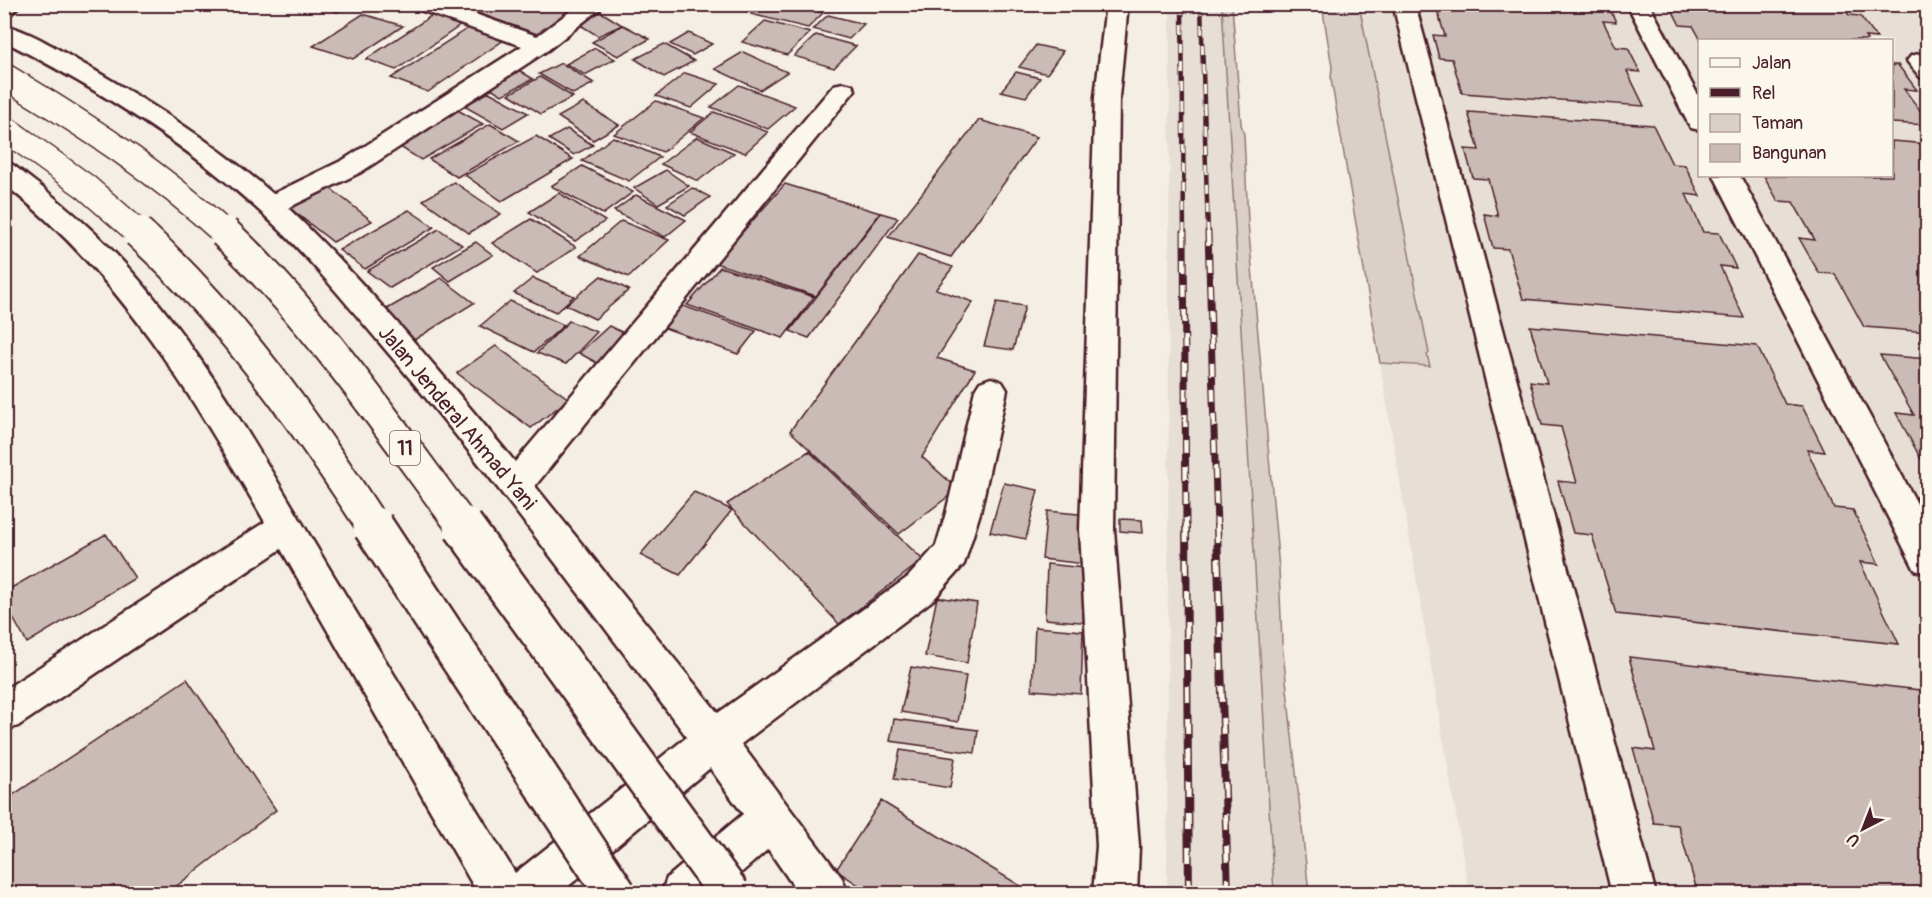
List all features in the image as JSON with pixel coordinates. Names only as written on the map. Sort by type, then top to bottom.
[{"type":"main road","points":[[4,8],[9,4]]},
{"type":"main road","points":[[425,4],[540,45]]},
{"type":"main road","points":[[270,206],[352,166],[540,45],[595,4]]},
{"type":"main road","points":[[1115,894],[1118,846],[1097,530],[1107,97],[1117,4]]},
{"type":"main road","points":[[1404,4],[1634,894]]},
{"type":"main road","points":[[1638,4],[1698,119]]},
{"type":"main road","name":"Jalan Jenderal Ahmad Yani","points":[[4,32],[56,58],[138,106],[201,150],[270,206],[320,255],[516,486],[714,740],[826,894]]},
{"type":"main road","name":"11","points":[[4,76],[92,128],[184,198],[231,239],[278,285],[351,376],[486,556],[730,894]]},
{"type":"main road","points":[[516,486],[843,90]]},
{"type":"main road","points":[[4,128],[38,149],[128,221],[176,267],[224,319],[293,406],[616,894]]},
{"type":"main road","points":[[4,171],[73,226],[138,300],[200,388],[286,527],[503,894]]},
{"type":"main road","points":[[1728,177],[1928,559]]},
{"type":"main road","points":[[524,894],[714,740],[921,588],[951,553],[963,513],[991,390]]},
{"type":"main road","points":[[4,713],[286,527]]},
{"type":"main road","points":[[683,894],[771,819]]},
{"type":"shaded area","points":[[1903,4],[1927,22],[1927,893],[1469,893],[1380,363],[1429,366],[1427,355],[1429,353],[1359,5]]},
{"type":"shaded area","points":[[1170,5],[1222,5],[1274,893],[1167,894]]},
{"type":"green space","points":[[1222,5],[1232,5],[1241,124],[1244,135],[1248,223],[1279,569],[1282,643],[1309,893],[1274,893]]},
{"type":"green space","points":[[1322,5],[1359,5],[1430,366],[1380,363],[1331,79],[1332,67]]},
{"type":"building","points":[[318,4],[351,4],[337,12]]},
{"type":"building","points":[[478,4],[570,4],[577,7],[537,34],[469,10]]},
{"type":"building","points":[[761,4],[789,4],[823,13],[808,28],[751,14]]},
{"type":"building","points":[[1424,4],[1607,4],[1616,22],[1603,21],[1616,47],[1628,48],[1640,72],[1627,71],[1644,106],[1462,93],[1452,59],[1439,58],[1433,35],[1445,36],[1437,10],[1425,9]]},
{"type":"building","points":[[1669,4],[1841,4],[1849,15],[1860,16],[1877,38],[1700,39],[1693,26],[1680,25]]},
{"type":"building","points":[[601,12],[622,25],[598,36],[577,23]]},
{"type":"building","points":[[363,14],[403,26],[353,59],[313,46]]},
{"type":"building","points":[[434,14],[464,23],[396,70],[366,59]]},
{"type":"building","points":[[828,15],[864,24],[849,39],[813,29]]},
{"type":"building","points":[[765,21],[810,33],[787,55],[742,42]]},
{"type":"building","points":[[623,25],[650,39],[618,56],[592,42]]},
{"type":"building","points":[[468,28],[504,40],[428,92],[391,78]]},
{"type":"building","points":[[689,33],[712,44],[693,55],[670,44]]},
{"type":"building","points":[[816,35],[856,46],[834,68],[794,56]]},
{"type":"building","points":[[664,44],[694,61],[664,77],[635,59]]},
{"type":"building","points":[[1036,45],[1063,51],[1047,74],[1019,67]]},
{"type":"building","points":[[595,48],[615,59],[585,75],[566,64]]},
{"type":"building","points":[[743,52],[787,72],[760,90],[715,69]]},
{"type":"building","points":[[561,63],[594,83],[573,94],[539,74]]},
{"type":"building","points":[[1893,65],[1898,65],[1917,90],[1904,89],[1928,121],[1928,125],[1893,123]]},
{"type":"building","points":[[514,67],[533,79],[502,95],[483,83]]},
{"type":"building","points":[[1016,72],[1040,78],[1026,97],[1001,91]]},
{"type":"building","points":[[685,73],[719,84],[691,108],[656,96]]},
{"type":"building","points":[[540,77],[573,97],[541,114],[509,94]]},
{"type":"building","points":[[739,85],[795,106],[768,129],[711,107]]},
{"type":"building","points":[[489,92],[528,113],[503,128],[464,106]]},
{"type":"building","points":[[656,101],[704,118],[663,152],[614,134]]},
{"type":"building","points":[[583,103],[619,125],[593,140],[558,117]]},
{"type":"building","points":[[454,108],[483,124],[421,160],[392,142]]},
{"type":"building","points":[[714,112],[768,132],[745,153],[690,132]]},
{"type":"building","points":[[1468,112],[1653,125],[1672,164],[1685,165],[1700,196],[1686,194],[1703,232],[1719,233],[1736,268],[1720,266],[1744,318],[1523,299],[1508,249],[1493,248],[1484,214],[1498,216],[1488,179],[1473,178],[1465,149],[1479,150]]},
{"type":"building","points":[[979,120],[1037,137],[951,257],[888,237]]},
{"type":"building","points":[[490,124],[519,141],[457,177],[429,159]]},
{"type":"building","points":[[567,129],[593,145],[574,155],[549,139]]},
{"type":"building","points":[[536,136],[573,159],[502,201],[465,175]]},
{"type":"building","points":[[613,137],[660,157],[629,181],[582,161]]},
{"type":"building","points":[[697,137],[734,153],[698,181],[661,164]]},
{"type":"building","points":[[1893,141],[1928,144],[1928,332],[1864,327],[1835,274],[1819,273],[1799,238],[1815,240],[1793,202],[1778,201],[1765,177],[1893,177]]},
{"type":"building","points":[[582,166],[633,192],[603,214],[551,186]]},
{"type":"building","points":[[666,170],[689,186],[658,204],[634,188]]},
{"type":"building","points":[[321,181],[372,221],[333,242],[282,202]]},
{"type":"building","points":[[454,182],[501,214],[469,233],[423,200]]},
{"type":"building","points":[[785,184],[880,213],[816,296],[715,263]]},
{"type":"building","points":[[692,188],[710,197],[685,215],[667,205]]},
{"type":"building","points":[[559,193],[605,221],[575,241],[529,212]]},
{"type":"building","points":[[636,195],[686,220],[665,237],[614,211]]},
{"type":"building","points":[[409,210],[434,227],[365,269],[339,250]]},
{"type":"building","points":[[881,213],[898,218],[809,338],[790,331]]},
{"type":"building","points":[[531,219],[576,247],[537,273],[492,243]]},
{"type":"building","points":[[621,221],[669,240],[629,277],[580,256]]},
{"type":"building","points":[[439,229],[462,245],[390,288],[367,271]]},
{"type":"building","points":[[476,242],[493,255],[450,281],[433,267]]},
{"type":"building","points":[[918,255],[953,267],[936,289],[973,302],[937,358],[975,370],[922,457],[958,489],[899,534],[790,431]]},
{"type":"building","points":[[720,267],[814,297],[783,338],[687,305]]},
{"type":"building","points":[[601,276],[629,290],[595,319],[566,305]]},
{"type":"building","points":[[441,278],[474,303],[414,340],[382,312]]},
{"type":"building","points":[[533,278],[574,296],[556,312],[514,293]]},
{"type":"building","points":[[510,301],[564,325],[534,352],[480,326]]},
{"type":"building","points":[[997,302],[1025,306],[1013,350],[984,346]]},
{"type":"building","points":[[677,304],[756,331],[738,354],[659,326]]},
{"type":"building","points":[[569,321],[597,332],[566,364],[537,353]]},
{"type":"building","points":[[609,326],[630,336],[599,364],[579,353]]},
{"type":"building","points":[[1530,326],[1757,346],[1785,404],[1802,406],[1825,452],[1807,450],[1834,508],[1853,510],[1879,564],[1860,562],[1899,644],[1616,614],[1592,535],[1573,533],[1558,481],[1577,483],[1561,427],[1542,425],[1530,381],[1547,383]]},
{"type":"building","points":[[496,346],[569,399],[531,428],[457,373]]},
{"type":"building","points":[[1880,355],[1928,359],[1928,460],[1921,459],[1896,413],[1914,415]]},
{"type":"building","points":[[809,451],[923,560],[839,624],[727,504]]},
{"type":"building","points":[[1004,483],[1038,490],[1026,539],[990,532]]},
{"type":"building","points":[[694,492],[732,510],[680,575],[640,555]]},
{"type":"building","points":[[1047,511],[1088,515],[1085,564],[1042,559]]},
{"type":"building","points":[[1120,519],[1142,520],[1143,533],[1120,531]]},
{"type":"building","points":[[106,534],[135,578],[27,643],[4,602],[4,592]]},
{"type":"building","points":[[1047,564],[1093,569],[1092,623],[1045,619]]},
{"type":"building","points":[[937,597],[977,603],[967,663],[925,656]]},
{"type":"building","points":[[1035,627],[1083,631],[1081,694],[1032,690]]},
{"type":"building","points":[[1629,657],[1920,690],[1928,705],[1928,894],[1698,894],[1678,825],[1654,823],[1633,748],[1655,751]]},
{"type":"building","points":[[911,667],[966,676],[958,722],[901,712]]},
{"type":"building","points":[[187,679],[276,810],[166,894],[4,894],[4,801]]},
{"type":"building","points":[[894,719],[978,730],[975,753],[890,741]]},
{"type":"building","points":[[900,750],[955,758],[950,788],[894,779]]},
{"type":"building","points":[[881,801],[1024,888],[1021,894],[872,894],[836,870]]},
{"type":"railway","points":[[1182,4],[1184,234]]},
{"type":"railway","points":[[1201,4],[1208,234]]},
{"type":"railway","points":[[1184,232],[1186,528]]},
{"type":"railway","points":[[1208,232],[1217,528]]},
{"type":"railway","points":[[1186,526],[1189,894]]},
{"type":"railway","points":[[1217,526],[1228,894]]}]
